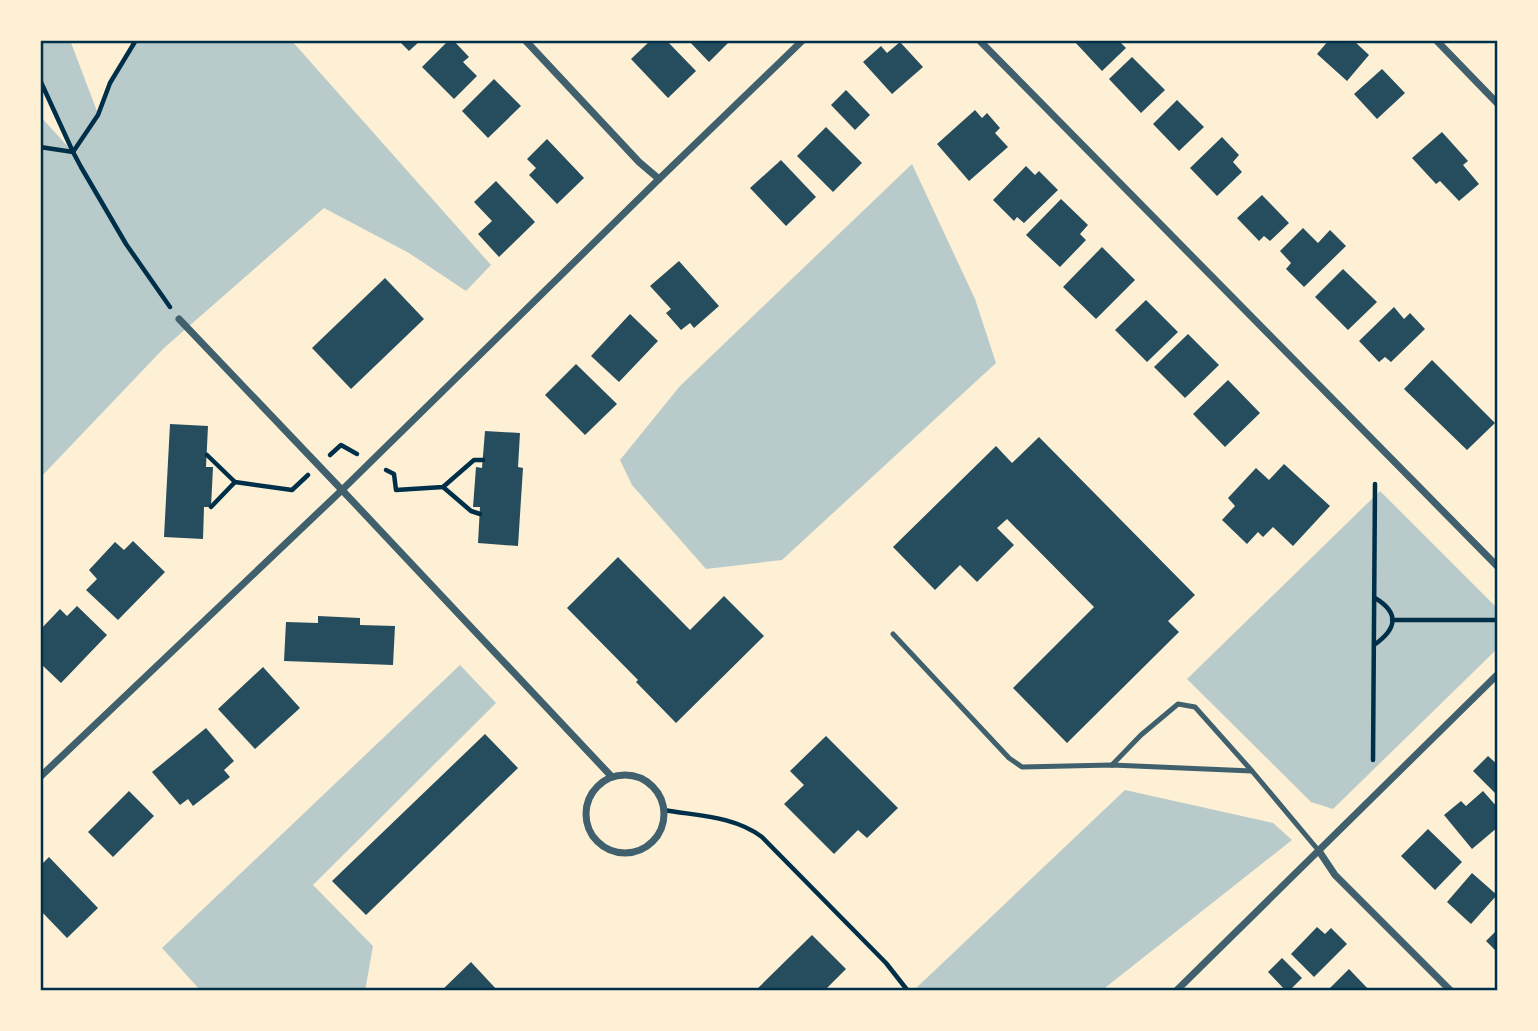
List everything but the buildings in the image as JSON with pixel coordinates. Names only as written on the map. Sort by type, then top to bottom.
[{"type":"street","points":[[525,40],[639,162],[659,179]]},
{"type":"street","points":[[40,777],[342,490],[803,40]]},
{"type":"street","points":[[979,40],[1498,567]]},
{"type":"street","points":[[1436,40],[1498,104]]},
{"type":"street","points":[[179,319],[612,777]]},
{"type":"street","points":[[1176,991],[1498,674]]},
{"type":"street","points":[[624,774],[636,776],[655,789],[664,810],[663,824],[657,836],[648,846],[636,852],[609,850],[597,843],[585,819],[586,805],[591,793],[600,783],[624,774]]},
{"type":"street","points":[[1319,851],[1335,875],[1451,991]]},
{"type":"lane","points":[[893,634],[1009,758],[1022,767],[1112,765],[1252,771]]},
{"type":"lane","points":[[1112,765],[1141,735],[1178,704],[1195,707],[1319,851]]},
{"type":"path","points":[[73,152],[98,116],[110,83],[136,40]]},
{"type":"path","points":[[40,80],[73,152],[125,244],[179,319]]},
{"type":"path","points":[[40,147],[73,152]]},
{"type":"path","points":[[211,507],[235,482]]},
{"type":"path","points":[[1373,760],[1375,484]]},
{"type":"path","points":[[443,487],[471,511],[480,514]]},
{"type":"path","points":[[1374,597],[1387,606],[1392,616],[1392,627],[1384,638],[1374,645]]},
{"type":"path","points":[[1392,620],[1498,620]]},
{"type":"path","points":[[664,810],[729,821],[751,828],[886,963],[908,991]]},
{"type":"shaded area","points":[[40,40],[70,40],[98,114],[110,83],[136,40],[291,40],[491,265],[466,291],[409,253],[324,208],[164,348],[40,478],[40,116],[71,150],[40,80]]},
{"type":"shaded area","points":[[912,164],[975,299],[996,363],[782,560],[706,569],[632,485],[620,460],[680,386]]},
{"type":"shaded area","points":[[1380,491],[1498,609],[1498,648],[1333,809],[1311,802],[1187,679]]},
{"type":"shaded area","points":[[460,665],[496,703],[313,885],[373,946],[365,991],[201,991],[162,948]]},
{"type":"shaded area","points":[[1125,790],[1273,823],[1292,840],[1101,991],[913,991]]}]
